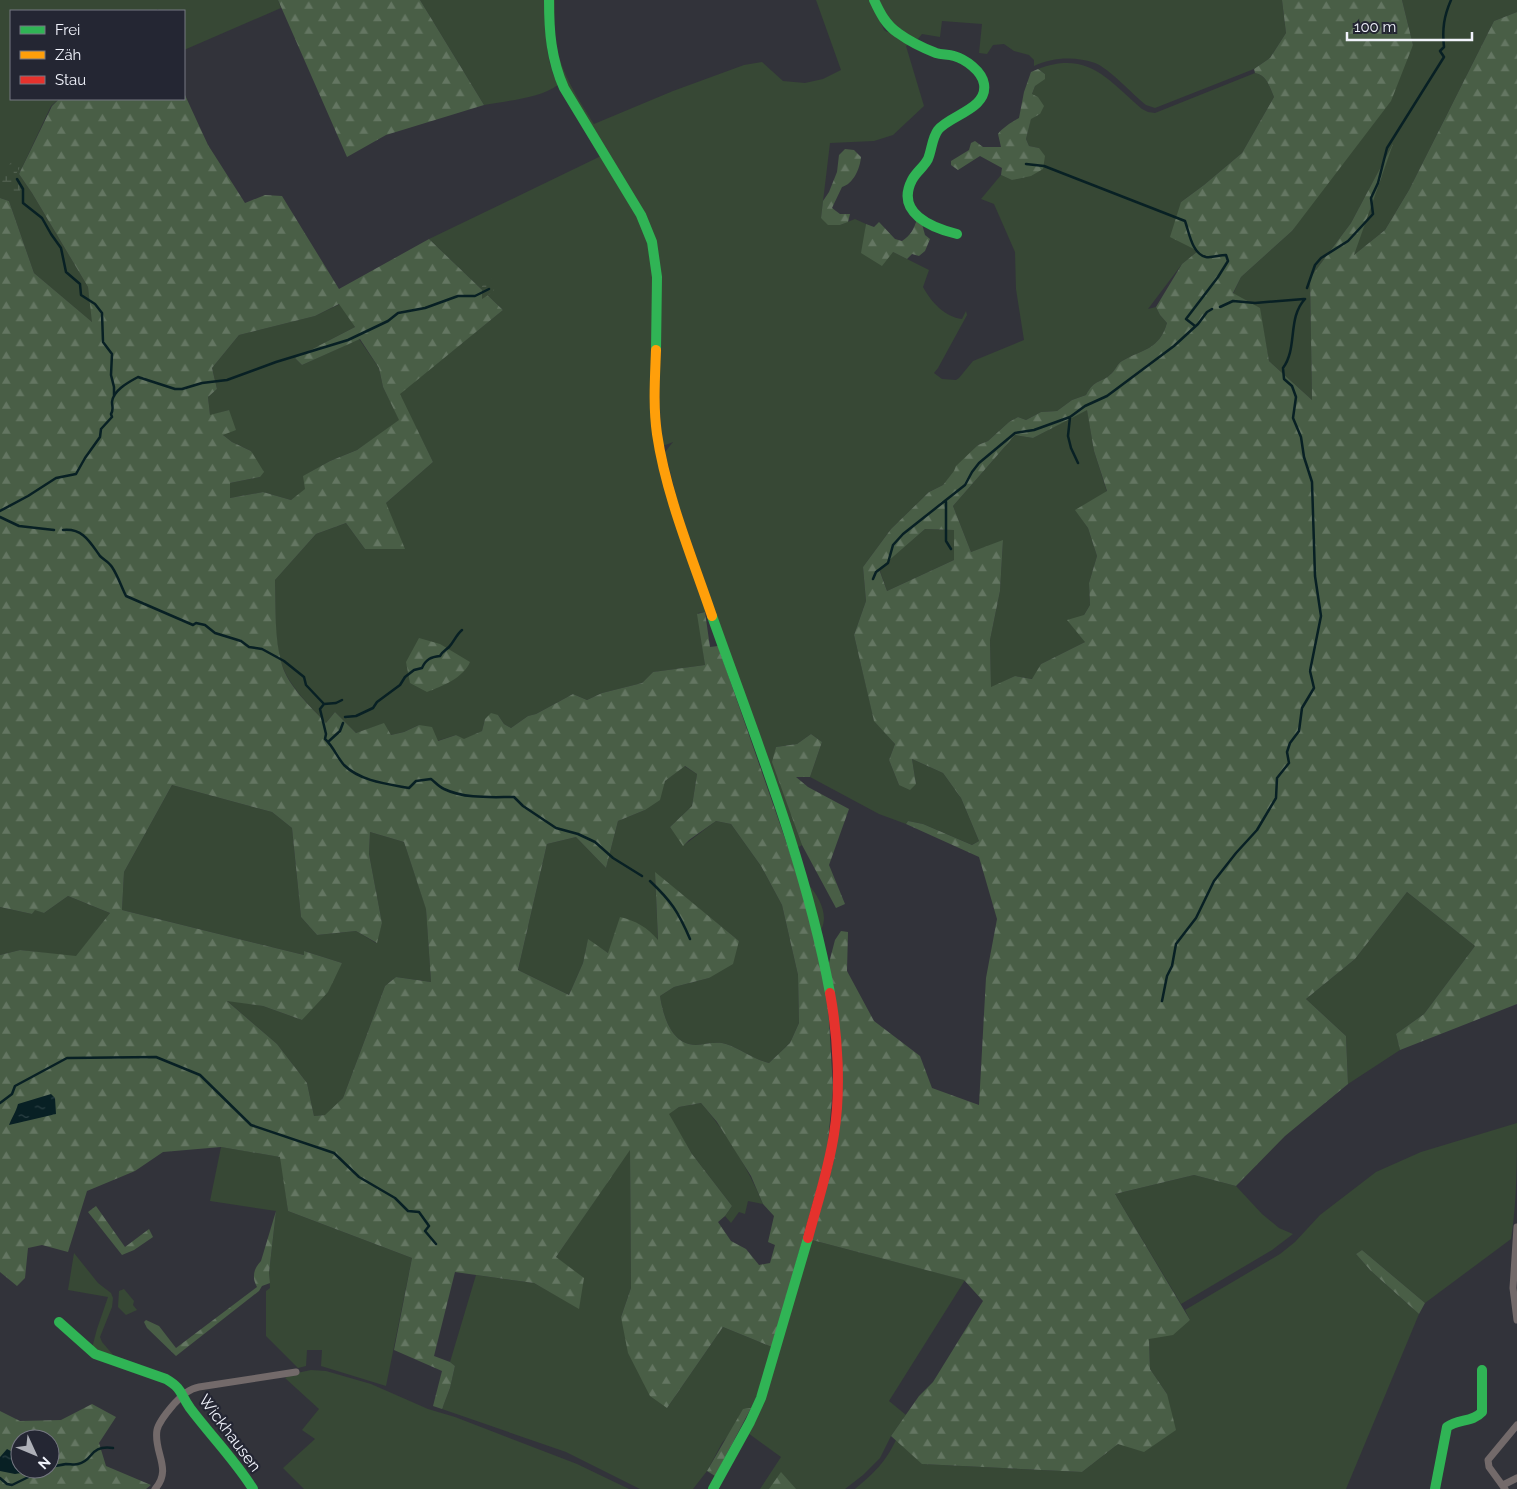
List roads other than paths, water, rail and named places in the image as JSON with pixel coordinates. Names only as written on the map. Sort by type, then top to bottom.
[{"type":"main road","points":[[549,0],[550,46],[552,62],[557,74],[641,215],[652,242],[657,277],[655,405],[661,455],[680,523],[798,862],[822,950],[834,1026],[838,1105],[834,1136],[822,1185],[761,1398],[713,1489]]},
{"type":"main road","points":[[874,0],[884,19],[896,31],[938,54],[955,56],[976,69],[982,78],[984,90],[981,96],[971,108],[948,121],[937,131],[928,158],[912,180],[908,190],[911,208],[919,218],[931,226],[957,234]]},
{"type":"main road","name":"Wickhausen","points":[[59,1322],[95,1354],[172,1382],[180,1388],[189,1407],[240,1468],[253,1489]]},
{"type":"main road","points":[[1435,1489],[1447,1427],[1453,1423],[1478,1417],[1482,1412],[1482,1370]]},
{"type":"street","points":[[1517,1228],[1513,1288],[1517,1320]]},
{"type":"street","name":"Wickhausen","points":[[155,1489],[161,1483],[164,1470],[157,1428],[183,1395],[192,1388],[296,1372]]},
{"type":"street","points":[[1517,1425],[1488,1460],[1489,1467],[1504,1487],[1517,1478]]},
{"type":"water","points":[[51,1094],[55,1098],[56,1114],[9,1125],[18,1104]]},
{"type":"water","points":[[7,1449],[10,1451],[10,1473],[0,1471],[0,1457]]},
{"type":"waterway","points":[[1307,288],[1315,265],[1321,258],[1348,241],[1373,214],[1371,198],[1378,183],[1387,148],[1444,57],[1440,51],[1444,47],[1444,23],[1451,0]]},
{"type":"waterway","points":[[1026,164],[1044,166],[1185,221],[1197,252],[1206,257],[1226,255],[1228,261],[1186,319],[1195,326]]},
{"type":"waterway","points":[[17,179],[23,189],[23,203],[42,218],[61,248],[66,272],[80,284],[81,295],[95,304],[102,313],[103,342],[112,354],[111,375],[114,396]]},
{"type":"waterway","points":[[0,511],[56,478],[76,474],[100,437],[101,429],[112,417],[112,402],[115,394],[138,377],[175,389],[227,380],[276,362],[348,340],[388,321],[398,313],[425,308],[458,296],[475,296],[489,289]]},
{"type":"waterway","points":[[1220,307],[1233,301],[1255,303],[1304,299]]},
{"type":"waterway","points":[[1162,1001],[1176,944],[1196,918],[1214,881],[1257,830],[1276,798],[1277,778],[1289,763],[1287,752],[1290,743],[1299,731],[1302,708],[1314,688],[1310,671],[1321,616],[1315,576],[1312,482],[1304,457],[1301,437],[1293,418],[1296,397],[1292,386],[1284,379],[1283,368],[1288,360],[1296,315],[1305,299]]},
{"type":"waterway","points":[[873,579],[876,572],[888,563],[893,545],[903,534],[965,485],[979,463],[1015,433],[1034,430],[1070,417],[1085,406],[1107,396],[1174,346],[1212,309]]},
{"type":"waterway","points":[[1070,417],[1068,436],[1078,463]]},
{"type":"waterway","points":[[946,502],[946,541],[951,549]]},
{"type":"waterway","points":[[0,517],[19,526],[54,530]]},
{"type":"waterway","points":[[63,530],[76,531],[89,541],[100,556],[112,567],[126,596],[193,625],[196,623],[205,625],[215,633],[241,641],[249,647],[262,649],[284,661],[304,677],[306,685],[324,704],[320,709],[326,734],[325,739],[344,765],[358,775],[374,781],[409,788],[416,781],[431,779],[442,788],[461,794],[478,797],[514,797],[523,806],[556,828],[578,834],[595,842],[613,858],[642,876]]},
{"type":"waterway","points":[[345,717],[356,716],[373,708],[377,702],[400,685],[405,677],[414,670],[422,668],[429,659],[440,656],[462,630]]},
{"type":"waterway","points":[[324,704],[336,703],[342,700]]},
{"type":"waterway","points":[[328,742],[340,731],[343,723]]},
{"type":"waterway","points":[[650,881],[673,907],[690,939]]},
{"type":"waterway","points":[[0,1103],[12,1094],[15,1086],[67,1058],[156,1057],[200,1075],[251,1125],[334,1153],[359,1177],[395,1198],[408,1211],[419,1212],[429,1226],[425,1231],[436,1244]]},
{"type":"waterway","points":[[60,1465],[78,1464],[99,1449],[113,1448]]},
{"type":"waterway","points":[[0,1478],[7,1484],[12,1485],[24,1479]]}]
